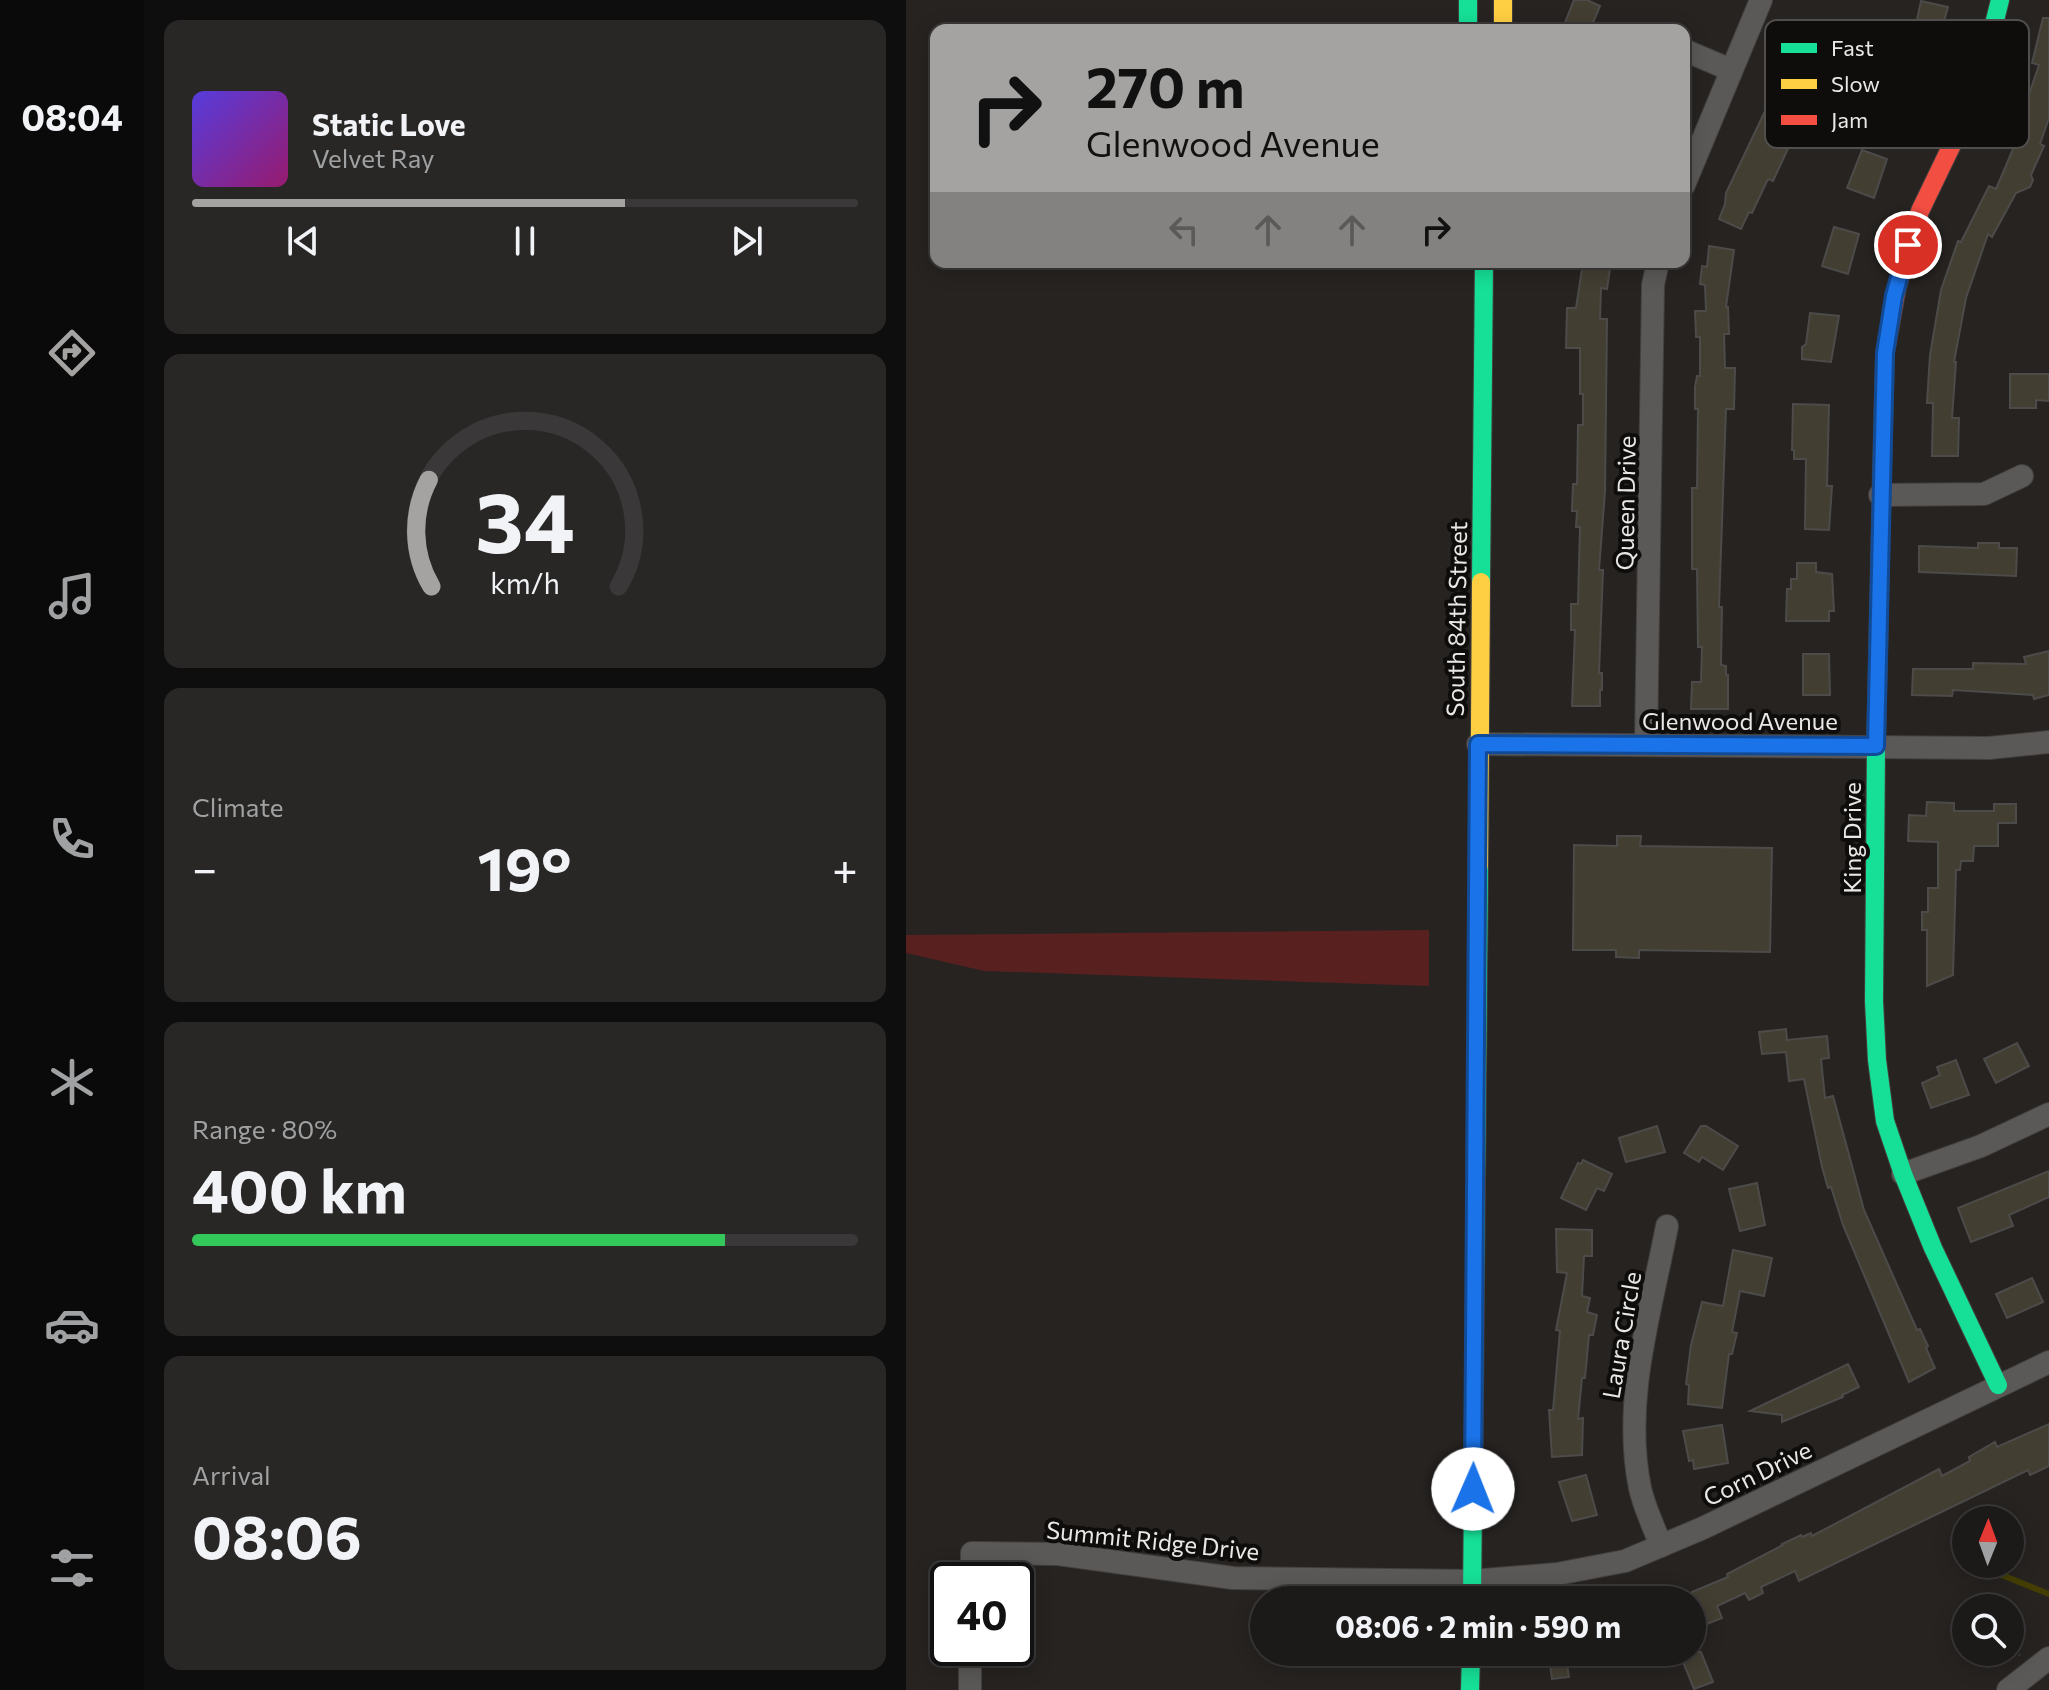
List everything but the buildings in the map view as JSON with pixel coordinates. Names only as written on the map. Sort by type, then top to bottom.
[{"type":"street","points":[[1468,0],[1468,24]]},
{"type":"street","points":[[1503,0],[1503,24]]},
{"type":"street","points":[[1690,170],[1761,0]]},
{"type":"street","name":"King Drive","points":[[1995,20],[2000,0]]},
{"type":"street","points":[[1690,53],[1731,70]]},
{"type":"street","name":"King Drive","points":[[1949,148],[1916,222],[1894,296],[1885,353],[1880,495],[1874,1001],[1885,1121],[1933,1248],[1998,1385]]},
{"type":"street","name":"South 84th Street","points":[[1472,1586],[1484,268]]},
{"type":"street","name":"Queen Drive","points":[[1646,745],[1653,285],[1657,268]]},
{"type":"street","points":[[1880,495],[1984,494],[2022,476]]},
{"type":"street","name":"Glenwood Avenue","points":[[1478,744],[1989,748],[2049,742]]},
{"type":"street","points":[[1903,1174],[1981,1146],[2049,1114]]},
{"type":"street","name":"Laura Circle","points":[[1661,1546],[1640,1491],[1634,1448],[1634,1397],[1667,1226]]},
{"type":"street","name":"Corn Drive","points":[[1494,1586],[1625,1561],[2049,1362]]},
{"type":"street","name":"Summit Ridge Drive","points":[[972,1562],[972,1553],[1058,1554],[1233,1578],[1392,1586]]},
{"type":"street","points":[[2008,1690],[2036,1665],[2049,1658]]},
{"type":"street","points":[[970,1666],[970,1690]]},
{"type":"street","points":[[1470,1690],[1471,1666]]},
{"type":"shaded area","points":[[1429,930],[1429,986],[984,971],[906,953],[906,935]]},
{"type":"waterway","points":[[2009,1578],[2049,1594]]},
{"type":"traffic: fast","points":[[1468,0],[1468,24]]},
{"type":"traffic: fast","points":[[1995,20],[2000,0]]},
{"type":"traffic: fast","points":[[1481,582],[1484,268]]},
{"type":"traffic: fast","points":[[1882,471],[1876,746],[1874,1001],[1877,1060],[1885,1121],[1903,1174],[1933,1248],[1998,1385]]},
{"type":"traffic: fast","points":[[1472,1586],[1479,866]]},
{"type":"traffic: fast","points":[[1470,1690],[1471,1666]]},
{"type":"traffic: slow","points":[[1503,0],[1503,24]]},
{"type":"traffic: slow","points":[[1479,866],[1481,582]]},
{"type":"traffic: jam","points":[[1882,471],[1885,353],[1897,287],[1920,211],[1950,148]]},
{"type":"route","points":[[1473,1489],[1478,744],[1876,746],[1885,353],[1894,296],[1908,245]]}]
